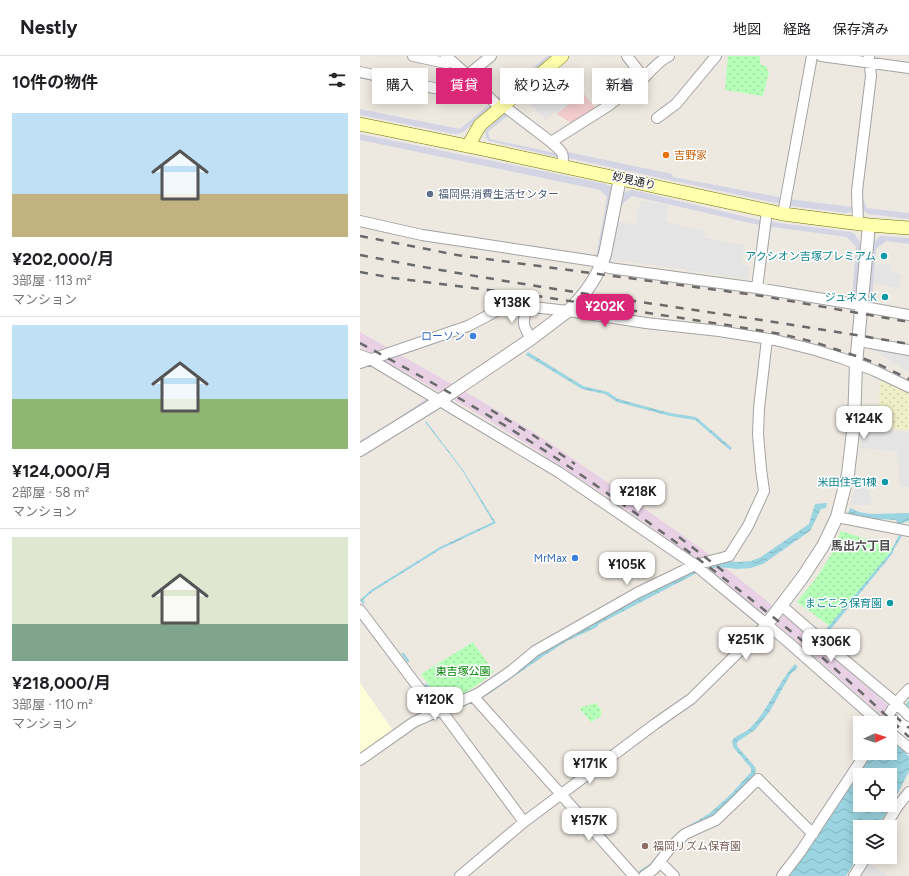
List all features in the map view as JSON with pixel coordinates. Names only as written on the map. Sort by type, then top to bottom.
[{"type":"main road","points":[[468,146],[480,125],[562,56]]},
{"type":"main road","name":"妙見通り","points":[[360,124],[620,178],[767,211],[863,224],[909,228]]},
{"type":"street","points":[[413,56],[446,63],[450,59],[459,68]]},
{"type":"street","points":[[477,68],[491,56]]},
{"type":"street","points":[[627,56],[636,68]]},
{"type":"street","points":[[648,74],[669,56]]},
{"type":"street","points":[[657,118],[676,104],[716,56]]},
{"type":"street","points":[[783,214],[812,56]]},
{"type":"street","points":[[821,56],[869,60],[909,68]]},
{"type":"street","points":[[460,876],[560,794],[690,699],[767,624],[802,578],[823,546],[837,517],[848,474],[854,423],[856,364],[862,306],[863,224],[857,192],[871,76],[869,60]]},
{"type":"street","points":[[360,72],[436,88]]},
{"type":"street","points":[[492,97],[561,151],[564,157],[562,166]]},
{"type":"street","points":[[551,142],[611,104]]},
{"type":"street","points":[[360,450],[439,401],[531,339],[568,311],[588,290],[602,265],[620,178]]},
{"type":"street","points":[[757,288],[767,211]]},
{"type":"street","points":[[360,221],[422,235],[594,261],[609,268],[757,288],[854,304],[909,315]]},
{"type":"street","points":[[365,361],[468,326],[506,306],[528,307],[719,331],[767,339],[815,350],[873,370],[909,387]]},
{"type":"street","points":[[528,307],[523,324],[531,339]]},
{"type":"street","points":[[476,700],[479,693],[511,671],[535,651],[556,641],[637,593],[695,565],[729,556],[748,526],[764,491],[760,469],[758,434],[759,408],[767,339]]},
{"type":"street","points":[[858,341],[909,350]]},
{"type":"street","points":[[360,355],[365,361],[439,401],[560,473],[695,565],[767,624],[872,716]]},
{"type":"street","points":[[837,517],[909,531]]},
{"type":"street","points":[[781,605],[909,716]]},
{"type":"street","points":[[360,610],[418,687],[441,710],[524,822]]},
{"type":"street","points":[[890,716],[899,706],[909,690]]},
{"type":"street","points":[[360,760],[414,722],[441,710],[476,700]]},
{"type":"street","points":[[476,700],[634,876]]},
{"type":"street","points":[[897,738],[909,748]]},
{"type":"street","points":[[782,876],[813,834],[861,760]]},
{"type":"street","points":[[644,876],[654,869],[671,847],[685,834],[716,820],[758,779],[813,834]]},
{"type":"street","points":[[890,820],[909,792]]},
{"type":"street","points":[[660,862],[674,876]]},
{"type":"street","points":[[854,876],[862,864]]},
{"type":"shaded area","points":[[547,56],[554,56],[540,68],[533,68]]},
{"type":"shaded area","points":[[584,94],[598,111],[574,125],[554,112],[546,120],[531,104],[584,104]]},
{"type":"shaded area","points":[[500,96],[500,101],[496,99]]},
{"type":"shaded area","points":[[490,104],[492,104],[492,108],[463,132],[457,134],[360,115],[360,109],[460,129]]},
{"type":"shaded area","points":[[531,104],[569,104],[557,114],[554,112],[546,120]]},
{"type":"shaded area","points":[[504,111],[510,114],[488,132],[490,139],[560,154],[559,156],[556,157],[489,141],[486,138],[484,127]]},
{"type":"shaded area","points":[[360,134],[606,184],[611,187],[612,192],[599,256],[595,258],[607,197],[600,190],[360,140]]},
{"type":"shaded area","points":[[563,151],[672,174],[673,177],[784,198],[781,203],[776,203],[568,158]]},
{"type":"shaded area","points":[[633,190],[759,220],[762,221],[762,230],[759,225],[632,196],[622,204],[611,261],[613,266],[608,265],[620,197],[623,193]]},
{"type":"shaded area","points":[[861,196],[867,208],[909,213],[909,219],[868,214],[864,211]]},
{"type":"shaded area","points":[[788,199],[853,207],[851,212],[847,213],[791,206]]},
{"type":"shaded area","points":[[644,201],[668,205],[666,222],[705,231],[704,238],[744,245],[742,264],[750,266],[748,279],[611,259],[618,221],[636,225],[640,202]]},
{"type":"shaded area","points":[[772,222],[851,232],[855,234],[860,244],[857,297],[854,301],[848,300],[852,297],[856,247],[847,237],[772,227],[768,230]]},
{"type":"shaded area","points":[[880,236],[909,238],[909,244],[886,241],[876,249],[872,302],[874,305],[868,301],[873,245]]},
{"type":"shaded area","points":[[876,263],[891,266],[890,272],[901,274],[899,288],[874,284]]},
{"type":"shaded area","points":[[360,332],[471,395],[535,433],[706,552],[810,636],[909,724],[909,741],[897,730],[897,716],[882,716],[757,608],[654,529],[527,444],[465,406],[360,347]]},
{"type":"shaded area","points":[[870,348],[909,355],[909,372]]},
{"type":"shaded area","points":[[429,397],[431,400],[360,444],[360,441]]},
{"type":"shaded area","points":[[861,428],[909,432],[909,487],[900,487],[897,451],[860,448]]},
{"type":"shaded area","points":[[870,485],[871,505],[850,505],[855,486]]},
{"type":"shaded area","points":[[360,683],[394,732],[360,755]]},
{"type":"shaded area","points":[[869,864],[871,864],[887,876],[860,876]]},
{"type":"green space","points":[[728,56],[760,56],[760,64],[767,67],[769,72],[763,96],[725,90]]},
{"type":"green space","points":[[881,380],[909,394],[909,430],[877,427]]},
{"type":"green space","points":[[841,531],[894,548],[831,627],[797,602],[817,577],[831,555]]},
{"type":"green space","name":"東吉塚公園","points":[[473,642],[494,672],[463,694],[442,702],[421,674]]},
{"type":"green space","points":[[596,703],[601,710],[601,716],[591,722],[579,708]]},
{"type":"water","points":[[528,352],[583,386],[608,392],[618,399],[670,413],[696,417],[732,448],[730,450],[695,420],[670,416],[617,402],[605,394],[582,389],[526,355]]},
{"type":"water","points":[[426,421],[463,470],[496,523],[441,549],[372,592],[363,600],[365,603],[363,604],[360,600],[371,590],[440,547],[493,522],[462,470],[425,422]]},
{"type":"water","points":[[827,503],[826,508],[821,509],[810,531],[763,564],[751,568],[738,569],[718,567],[704,570],[693,575],[599,624],[597,627],[567,641],[489,694],[448,713],[449,708],[535,653],[688,571],[726,561],[751,561],[761,557],[809,524],[815,504]]},
{"type":"water","points":[[850,508],[859,512],[871,514],[909,513],[909,521],[898,524],[896,520],[858,518],[848,514]]},
{"type":"water","points":[[900,533],[903,534],[893,553],[825,636],[822,634],[890,553]]},
{"type":"water","points":[[795,664],[798,667],[790,675],[770,711],[755,730],[737,742],[737,746],[755,767],[755,774],[735,796],[713,816],[652,867],[640,874],[639,871],[650,864],[679,831],[710,813],[732,793],[751,772],[751,768],[733,747],[732,741],[734,738],[750,728],[758,719]]},
{"type":"water","points":[[909,700],[909,771],[897,795],[897,768],[861,768],[866,760],[897,760],[897,716]]},
{"type":"water","points":[[853,779],[853,812],[887,812],[882,820],[853,820],[854,864],[846,876],[787,876]]},
{"type":"pier","points":[[906,705],[909,707],[909,756],[897,745],[897,717]]},
{"type":"waterway","points":[[403,654],[408,661]]},
{"type":"waterway","points":[[426,685],[433,692]]},
{"type":"waterway","points":[[436,697],[440,702]]},
{"type":"railway","points":[[360,236],[457,255],[762,296],[909,322]]},
{"type":"railway","points":[[360,255],[497,280],[840,332],[909,344]]},
{"type":"railway","points":[[360,272],[393,278],[537,296],[781,334],[814,342],[856,356],[878,364],[909,379]]},
{"type":"railway","points":[[360,343],[445,390],[507,427],[563,463],[645,520],[737,589],[805,643],[845,677],[909,737]]},
{"type":"railway","points":[[491,410],[533,435],[575,464]]},
{"type":"railway","points":[[679,537],[727,574]]},
{"type":"railway","points":[[897,718],[909,728]]},
{"type":"place","name":"吉野家","points":[[666,155]]},
{"type":"place","name":"福岡県消費生活センター","points":[[430,194]]},
{"type":"place","name":"アクシオン吉塚プレミアム","points":[[884,256]]},
{"type":"place","name":"ジュネス.K","points":[[885,297]]},
{"type":"place","name":"ローソン","points":[[473,336]]},
{"type":"place","name":"米田住宅1棟","points":[[885,482]]},
{"type":"place","name":"MrMax","points":[[575,558]]},
{"type":"place","name":"まごころ保育園","points":[[890,603]]},
{"type":"place","name":"福岡リズム保育園","points":[[645,846]]},
{"type":"district","name":"馬出六丁目","points":[[861,546]]}]
